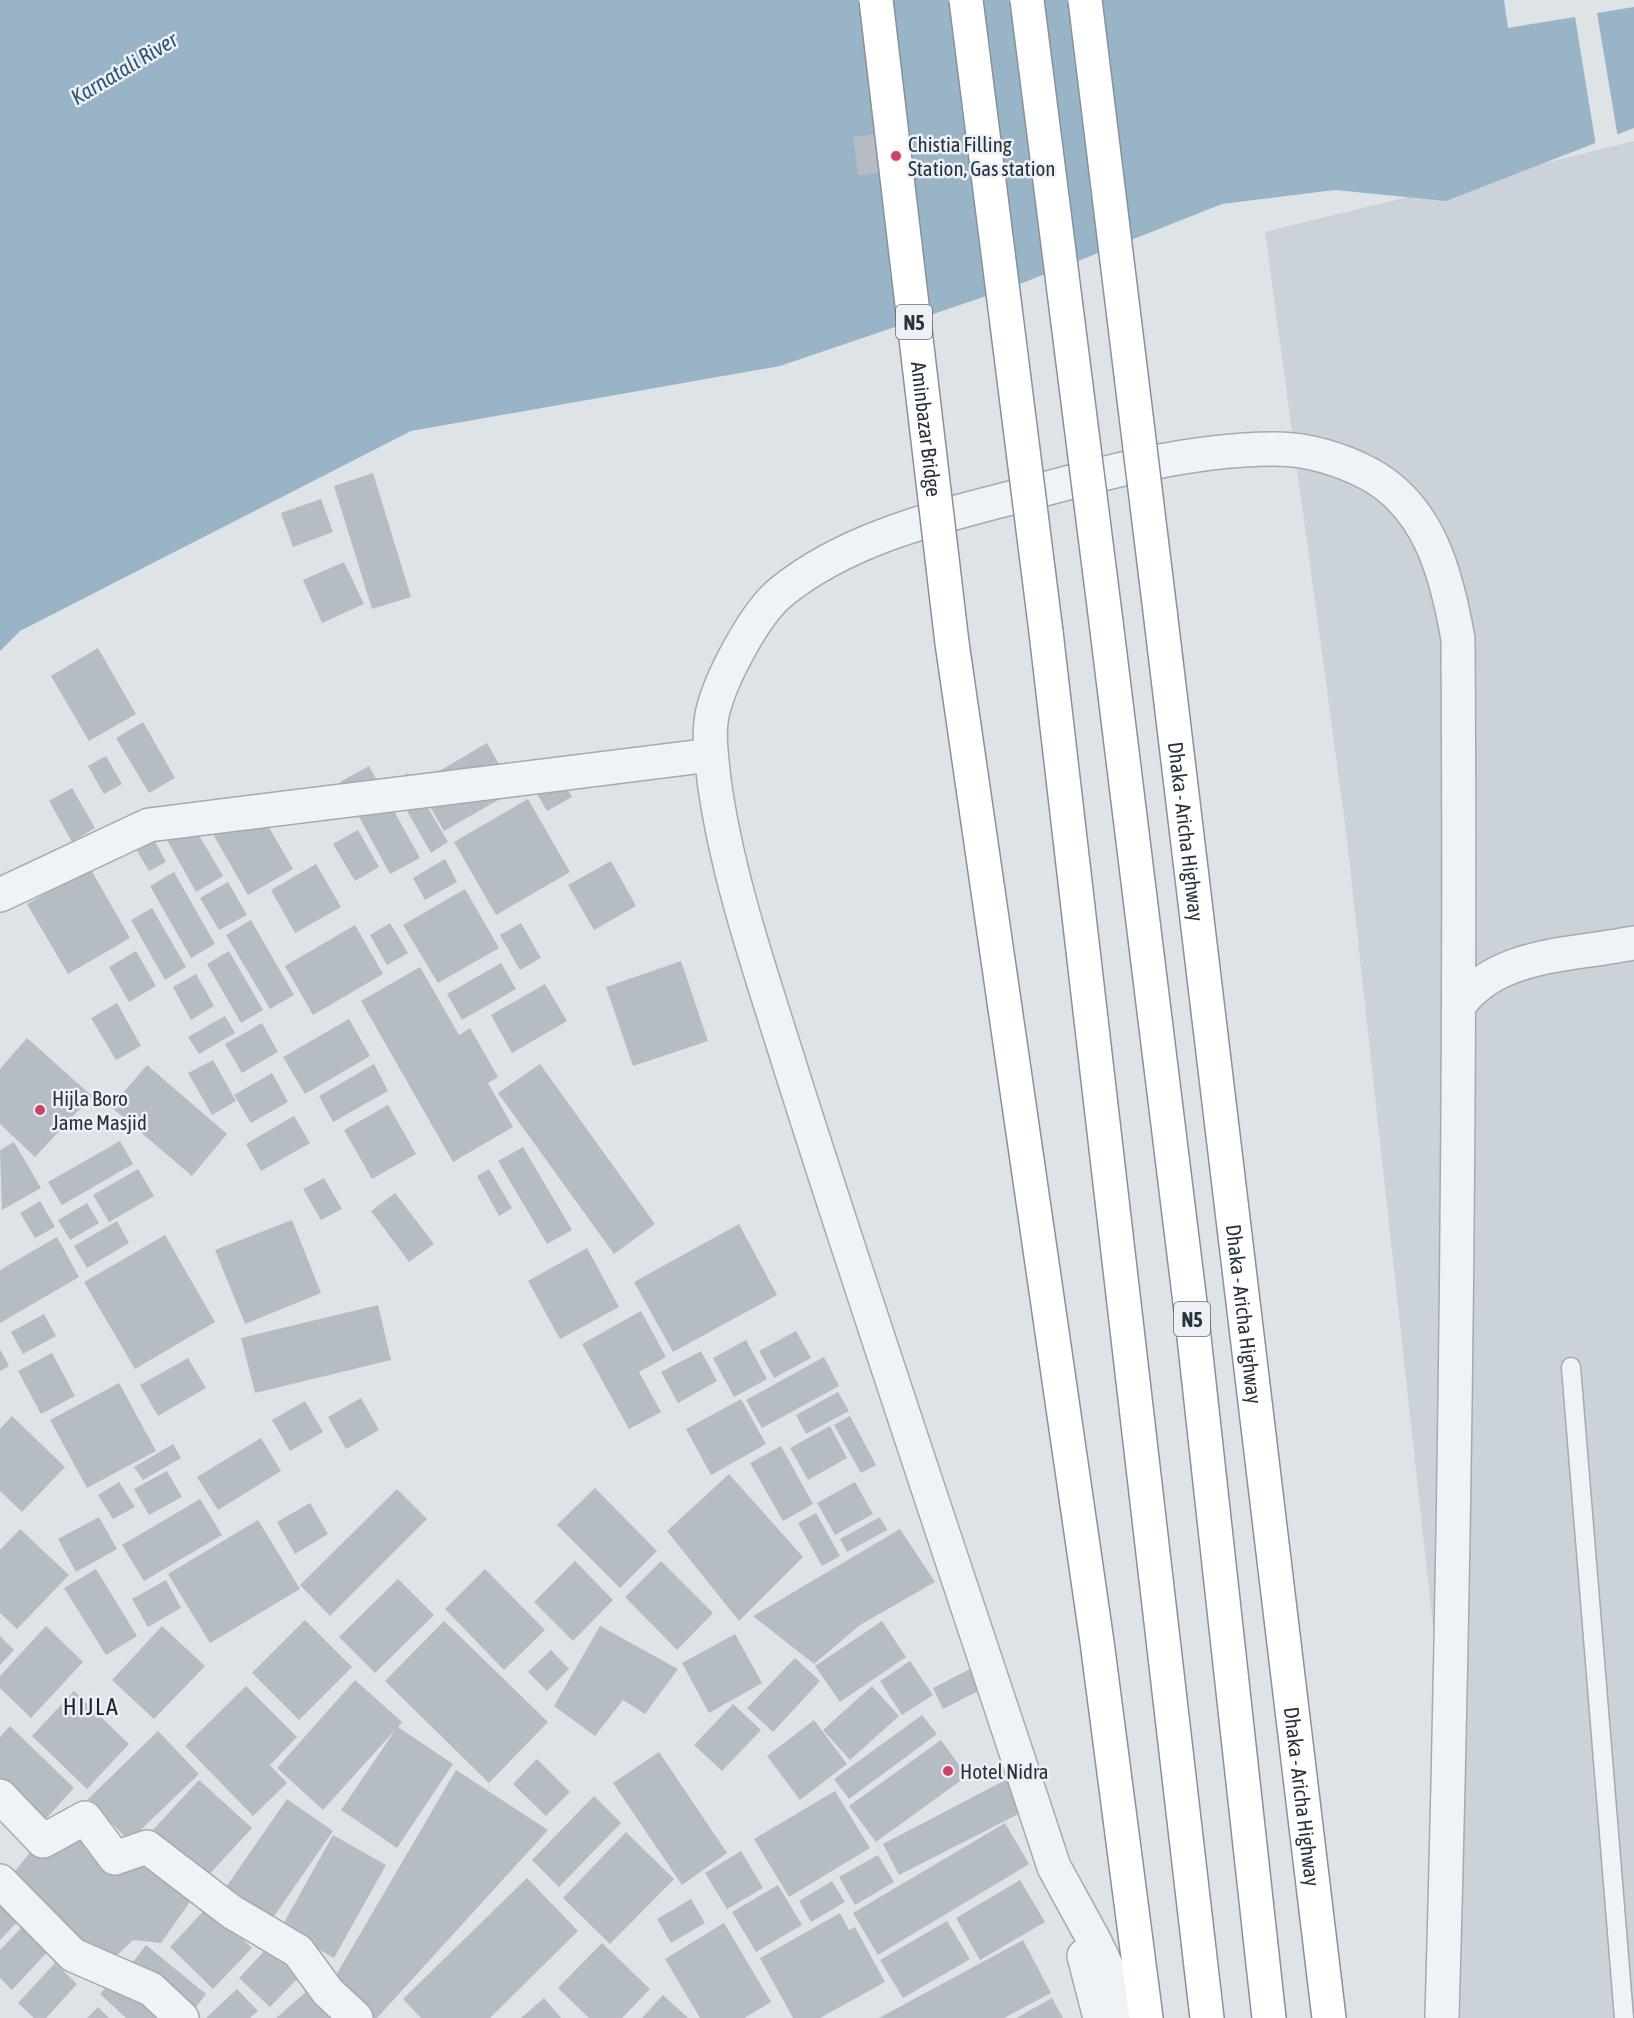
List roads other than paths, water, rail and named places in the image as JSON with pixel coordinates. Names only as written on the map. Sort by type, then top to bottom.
[{"type":"highway","name":"Aminbazar Bridge","points":[[876,0],[951,643],[1095,1630],[1146,2018]]},
{"type":"highway","points":[[966,0],[1046,632],[1207,2018]]},
{"type":"highway","name":"N5","points":[[1027,0],[1191,1307],[1269,2018]]},
{"type":"highway","name":"Dhaka - Aricha Highway","points":[[1085,0],[1329,2018]]},
{"type":"street","points":[[1100,2018],[1091,1976],[830,1193],[746,925],[718,812],[711,755],[712,715],[729,670],[750,630],[778,595],[827,562],[882,537],[981,506],[1129,468],[1223,452],[1281,448],[1329,457],[1373,476],[1410,506],[1432,542],[1449,587],[1458,639],[1460,1004],[1450,1722],[1442,2018]]},
{"type":"street","points":[[0,895],[149,825],[711,755]]},
{"type":"street","points":[[1460,1004],[1472,988],[1481,981],[1517,964],[1634,943]]},
{"type":"street","points":[[0,1796],[43,1840],[85,1818],[115,1858],[147,1847],[232,1912],[298,1951],[328,1992],[356,2018]]},
{"type":"street","points":[[1054,1867],[1095,1942],[1131,2018]]},
{"type":"street","points":[[0,1881],[73,1956],[151,1989],[182,2018]]},
{"type":"lane","points":[[1571,1367],[1624,2018]]},
{"type":"water","name":"Karnatali River","points":[[0,0],[1634,0],[1634,128],[1446,201],[1335,190],[1222,204],[1010,288],[780,366],[411,431],[20,631],[0,651]]},
{"type":"place","name":"Chistia Filling Station, Gas station","points":[[896,156]]},
{"type":"place","name":"Hijla Boro Jame Masjid","points":[[40,1110]]},
{"type":"place","name":"Hotel Nidra","points":[[948,1771]]},
{"type":"district","name":"HIJLA","points":[[91,1706]]}]
